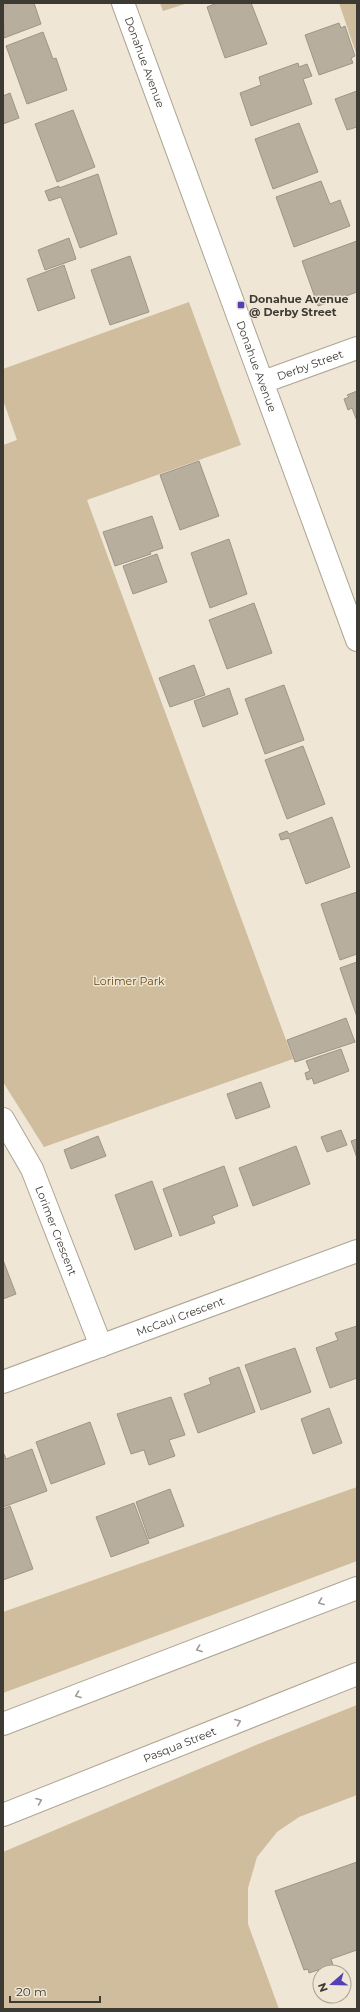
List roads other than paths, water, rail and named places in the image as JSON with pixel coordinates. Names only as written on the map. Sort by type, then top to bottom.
[{"type":"street","name":"Donahue Avenue","points":[[123,3],[357,640]]},
{"type":"street","name":"Derby Street","points":[[263,382],[357,348]]},
{"type":"street","name":"Lorimer Crescent","points":[[3,1119],[32,1169],[101,1346]]},
{"type":"street","name":"McCaul Crescent","points":[[3,1382],[357,1251]]},
{"type":"street","points":[[3,1724],[357,1588]]},
{"type":"street","name":"Pasqua Street","points":[[3,1815],[357,1674]]},
{"type":"place","name":"Donahue Avenue @ Derby Street","points":[[241,305]]},
{"type":"park label","name":"Lorimer Park","points":[[129,981]]}]
